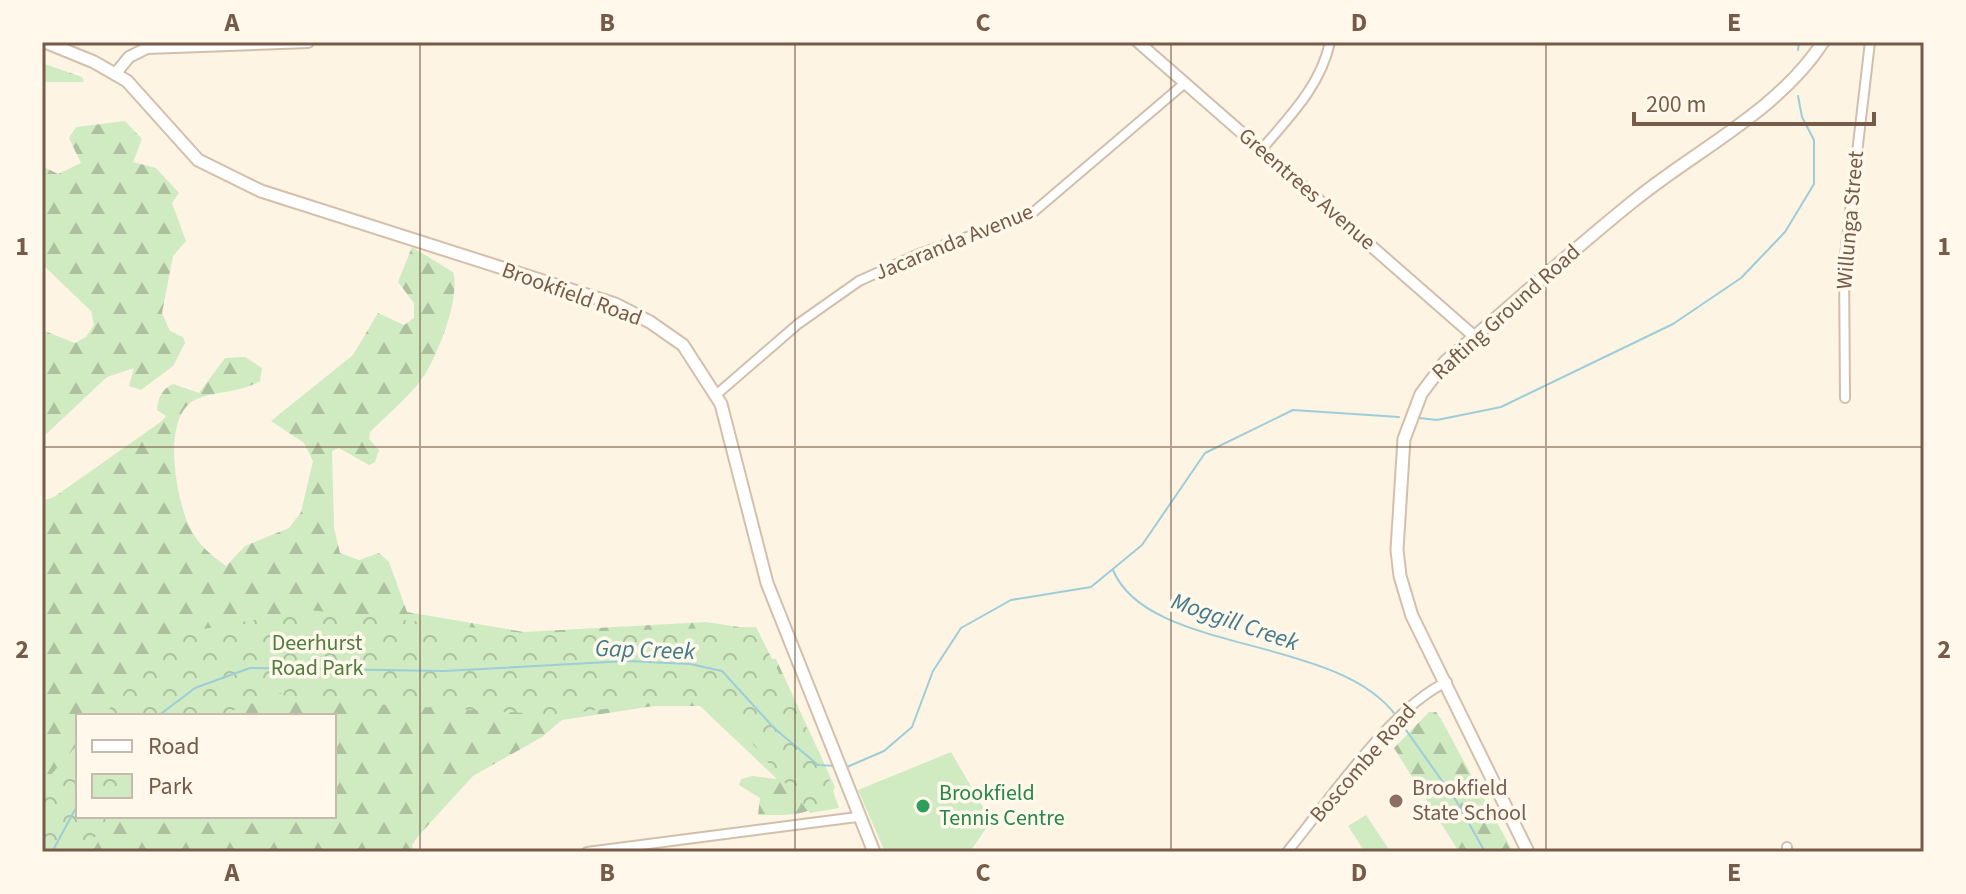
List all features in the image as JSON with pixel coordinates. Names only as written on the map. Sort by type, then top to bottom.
[{"type":"main road","name":"Brookfield Road","points":[[45,42],[116,73],[138,91],[198,160],[261,191],[615,304],[650,322],[683,345],[717,394],[731,435],[767,583],[857,817],[874,852]]},
{"type":"main road","name":"Rafting Ground Road","points":[[1528,852],[1405,600],[1397,550],[1404,439],[1421,394],[1439,368],[1637,198],[1788,85],[1823,42]]},
{"type":"main road","name":"Brookfield Road","points":[[42,50],[65,52]]},
{"type":"street","points":[[116,73],[129,57],[147,48],[308,42]]},
{"type":"street","name":"Greentrees Avenue","points":[[1138,42],[1475,337]]},
{"type":"street","points":[[1262,149],[1312,89],[1325,64],[1330,42]]},
{"type":"street","name":"Willunga Street","points":[[1845,398],[1844,264],[1870,42]]},
{"type":"street","name":"Jacaranda Avenue","points":[[717,394],[798,324],[859,281],[919,254],[1030,215],[1185,83]]},
{"type":"street","name":"Boscombe Road","points":[[1287,852],[1390,728],[1447,682]]},
{"type":"street","points":[[587,852],[857,817]]},
{"type":"green space","points":[[42,63],[82,77],[84,82],[42,82]]},
{"type":"green space","points":[[125,121],[142,139],[133,162],[156,168],[179,193],[172,203],[186,241],[173,256],[162,313],[170,331],[183,337],[185,343],[173,366],[141,390],[129,386],[134,368],[107,377],[42,438],[42,330],[75,343],[86,337],[94,325],[91,311],[42,264],[42,166],[58,174],[81,163],[69,138],[76,127]]},
{"type":"green space","points":[[412,247],[453,272],[455,283],[450,313],[426,373],[408,396],[370,432],[369,439],[379,450],[375,462],[369,465],[339,448],[332,451],[334,528],[340,553],[359,560],[379,553],[389,562],[407,612],[524,632],[706,622],[746,628],[716,655],[776,659],[835,787],[829,797],[802,813],[758,815],[760,798],[739,785],[741,779],[752,776],[777,779],[700,706],[654,706],[562,720],[542,737],[473,776],[419,835],[412,845],[414,852],[42,852],[42,501],[54,497],[162,421],[166,416],[157,410],[166,388],[173,384],[199,393],[225,358],[245,357],[262,368],[260,381],[190,403],[182,413],[174,444],[176,480],[189,526],[196,538],[226,566],[245,546],[289,528],[301,512],[313,461],[304,443],[271,421],[353,355],[378,313],[404,325],[414,318],[414,303],[398,282]]},
{"type":"green space","name":"Deerhurst Road Park","points":[[309,610],[525,633],[756,627],[822,759],[839,808],[810,813],[712,695],[558,715],[289,699],[281,693],[223,714],[105,714],[176,634]]},
{"type":"green space","points":[[1429,712],[1436,712],[1441,719],[1513,852],[1459,852],[1394,748]]},
{"type":"green space","points":[[76,746],[76,818],[108,818],[85,852],[42,852],[42,785]]},
{"type":"green space","name":"Brookfield Tennis Centre","points":[[951,752],[991,821],[970,852],[885,852],[858,790]]},
{"type":"green space","points":[[1366,815],[1391,852],[1365,852],[1348,826]]},
{"type":"waterway","name":"Moggill Creek","points":[[1798,50],[1799,42]]},
{"type":"waterway","name":"Moggill Creek","points":[[1419,418],[1437,420],[1501,407],[1673,324],[1741,278],[1785,232],[1814,184],[1814,140],[1802,117],[1798,96]]},
{"type":"waterway","name":"Gap Creek","points":[[847,767],[884,751],[912,727],[933,671],[961,628],[1011,600],[1091,587],[1142,545],[1205,453],[1293,410],[1399,417]]},
{"type":"waterway","name":"Moggill Creek","points":[[1113,570],[1133,597],[1164,617],[1203,632],[1333,671],[1369,690],[1397,717]]},
{"type":"waterway","name":"Gap Creek","points":[[161,714],[195,688],[250,668],[444,671],[627,661],[690,664],[722,671],[774,728],[818,765],[836,766]]},
{"type":"waterway","name":"Moggill Creek","points":[[1401,723],[1457,802],[1485,852]]},
{"type":"waterway","name":"Gap Creek","points":[[52,852],[76,808]]},
{"type":"place","name":"Brookfield State School","points":[[1396,801]]},
{"type":"place","name":"Brookfield Tennis Centre","points":[[923,806]]}]
